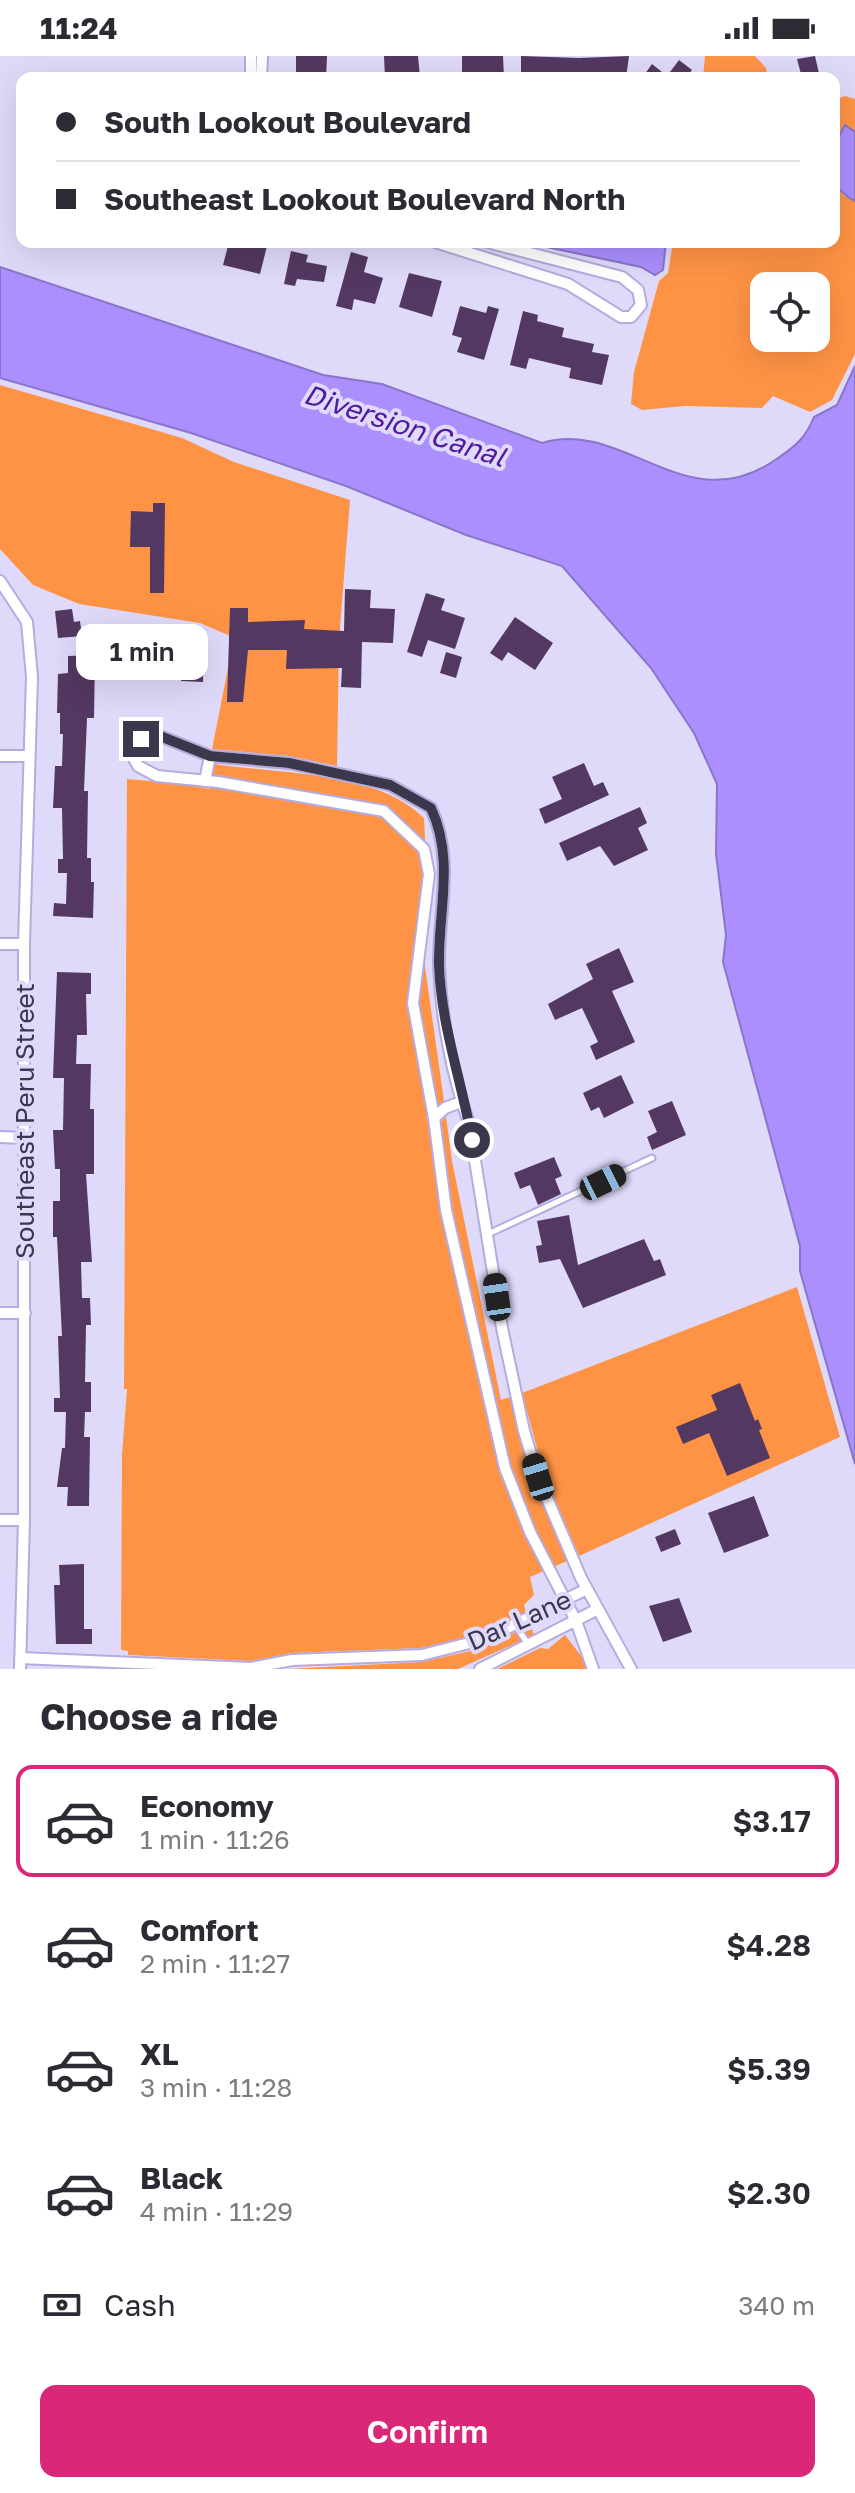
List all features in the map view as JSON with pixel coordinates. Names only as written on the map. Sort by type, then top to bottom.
[{"type":"street","points":[[455,248],[568,284],[621,317],[631,317],[641,305],[638,290],[622,277],[510,248]]},
{"type":"street","points":[[523,269],[529,253]]},
{"type":"street","name":"Southeast Peru Street","points":[[0,581],[27,622],[32,677],[27,756],[24,944],[24,1520],[20,1664]]},
{"type":"street","points":[[593,1669],[576,1621],[522,1515],[497,1439],[446,1210],[434,1118],[413,1003],[429,874],[424,849],[384,811],[157,776],[138,766],[131,753],[141,739],[160,736],[210,756],[289,763],[390,785],[431,808],[443,843],[439,966],[461,1102],[469,1123],[502,1328],[524,1431],[538,1477],[587,1589],[631,1669]]},
{"type":"street","points":[[0,756],[27,756]]},
{"type":"street","points":[[205,781],[210,756]]},
{"type":"street","points":[[424,849],[443,843]]},
{"type":"street","points":[[0,944],[24,944]]},
{"type":"street","points":[[434,1118],[445,1108],[461,1102]]},
{"type":"street","points":[[0,1137],[23,1138]]},
{"type":"street","points":[[0,1313],[25,1313]]},
{"type":"street","points":[[0,1520],[24,1520]]},
{"type":"street","name":"Dar Lane","points":[[20,1664],[251,1668],[314,1658],[422,1655],[468,1645],[587,1589]]},
{"type":"street","name":"Dar Lane","points":[[480,1669],[598,1609]]},
{"type":"lane","points":[[488,1234],[652,1158]]},
{"type":"lane","points":[[516,1625],[529,1645]]},
{"type":"shaded area","points":[[705,56],[755,56],[767,72],[704,72]]},
{"type":"shaded area","points":[[840,98],[855,99],[855,132],[845,125],[840,133]]},
{"type":"shaded area","points":[[840,190],[844,196],[855,201],[855,354],[832,400],[810,412],[773,396],[762,408],[685,406],[642,410],[631,404],[634,372],[659,281],[668,273],[672,248],[840,248]]},
{"type":"shaded area","points":[[0,385],[182,438],[234,462],[350,500],[339,641],[337,766],[289,756],[212,749],[232,648],[249,644],[200,623],[79,604],[33,585],[0,549]]},
{"type":"shaded area","points":[[214,764],[353,782],[404,802],[424,818],[425,841],[417,844],[420,857],[425,856],[425,967],[444,1101],[426,1117],[434,1128],[446,1117],[452,1161],[501,1400],[510,1397],[533,1480],[567,1561],[530,1577],[534,1595],[524,1605],[526,1612],[466,1638],[421,1648],[292,1653],[251,1661],[128,1655],[128,1651],[121,1650],[122,1455],[127,1389],[124,1389],[127,779],[196,785],[198,782],[197,786],[209,789]]},
{"type":"shaded area","points":[[797,1287],[840,1437],[579,1556],[544,1474],[522,1393]]},
{"type":"shaded area","points":[[531,1626],[534,1635],[458,1669],[287,1669],[422,1662],[470,1651]]},
{"type":"shaded area","points":[[565,1635],[587,1669],[497,1669],[540,1648],[548,1649]]},
{"type":"water","points":[[845,125],[855,132],[855,201],[840,189],[840,135]]},
{"type":"water","points":[[551,248],[665,248],[663,270],[655,275],[641,267]]},
{"type":"water","name":"Diversion Canal","points":[[0,267],[323,375],[382,384],[542,443],[572,439],[600,444],[685,475],[715,480],[745,475],[790,449],[804,436],[814,417],[837,405],[855,366],[855,1464],[800,1271],[800,1246],[723,962],[726,935],[716,854],[717,784],[694,733],[651,668],[562,566],[466,535],[346,486],[191,433],[0,378]]},
{"type":"building","points":[[296,56],[327,56],[326,72],[296,72]]},
{"type":"building","points":[[384,56],[418,56],[420,72],[385,72]]},
{"type":"building","points":[[462,56],[503,56],[504,72],[462,72]]},
{"type":"building","points":[[521,56],[629,56],[627,72],[521,72]]},
{"type":"building","points":[[815,56],[819,72],[800,72],[797,59]]},
{"type":"building","points":[[679,60],[692,70],[690,72],[670,72]]},
{"type":"building","points":[[652,64],[662,72],[646,72]]},
{"type":"building","points":[[227,248],[266,248],[260,274],[223,265]]},
{"type":"building","points":[[291,251],[308,255],[306,262],[327,266],[324,282],[297,279],[295,286],[284,284]]},
{"type":"building","points":[[351,252],[368,257],[364,272],[383,278],[375,304],[354,299],[352,310],[336,306]]},
{"type":"building","points":[[409,273],[442,281],[432,317],[399,307]]},
{"type":"building","points":[[460,306],[486,313],[488,306],[499,309],[484,360],[457,352],[462,338],[452,335]]},
{"type":"building","points":[[523,311],[538,315],[537,321],[564,328],[562,337],[594,344],[592,352],[609,355],[602,385],[569,378],[571,368],[529,358],[526,369],[510,365]]},
{"type":"building","points":[[153,503],[165,503],[164,593],[150,593],[150,547],[130,547],[131,511],[153,512]]},
{"type":"building","points":[[345,589],[371,590],[370,608],[395,609],[393,643],[362,642],[361,688],[341,687],[342,668],[286,669],[287,650],[248,650],[243,702],[227,702],[230,608],[248,608],[248,622],[305,620],[304,629],[344,631]]},
{"type":"building","points":[[426,593],[445,599],[441,610],[465,618],[455,649],[428,640],[422,657],[407,652]]},
{"type":"building","points":[[72,609],[74,622],[80,621],[82,636],[58,638],[55,611]]},
{"type":"building","points":[[515,617],[553,643],[535,670],[508,652],[502,661],[490,653]]},
{"type":"building","points":[[182,642],[192,643],[192,651],[204,651],[203,682],[181,681]]},
{"type":"building","points":[[128,650],[143,650],[143,677],[128,677]]},
{"type":"building","points":[[446,652],[462,657],[456,678],[440,673]]},
{"type":"building","points":[[95,655],[94,718],[87,718],[84,791],[88,791],[87,858],[91,858],[91,882],[94,882],[93,918],[53,916],[54,903],[66,904],[67,873],[58,873],[58,859],[63,859],[62,808],[53,808],[55,766],[62,766],[63,734],[60,734],[60,713],[57,713],[58,674],[68,673],[68,656]]},
{"type":"building","points":[[584,763],[594,786],[603,782],[609,795],[545,824],[539,809],[562,799],[552,777]]},
{"type":"building","points":[[640,807],[647,823],[638,828],[648,850],[614,866],[600,846],[567,861],[559,843]]},
{"type":"building","points":[[619,948],[634,982],[612,991],[635,1042],[596,1060],[590,1046],[598,1042],[582,1008],[555,1020],[548,1004],[593,979],[586,964]]},
{"type":"building","points":[[57,972],[91,973],[91,994],[86,994],[87,1035],[77,1035],[76,1064],[91,1064],[90,1109],[94,1109],[94,1174],[86,1174],[92,1262],[81,1262],[82,1298],[90,1298],[91,1325],[86,1325],[85,1382],[91,1382],[91,1412],[85,1412],[84,1437],[90,1437],[89,1506],[67,1506],[68,1487],[57,1487],[62,1448],[65,1448],[66,1412],[54,1412],[54,1398],[60,1398],[58,1336],[62,1336],[57,1237],[53,1237],[53,1201],[60,1201],[60,1169],[55,1169],[53,1130],[63,1130],[64,1078],[53,1078]]},
{"type":"building","points":[[621,1075],[634,1103],[604,1118],[599,1107],[591,1111],[583,1093]]},
{"type":"building","points":[[672,1101],[686,1135],[652,1150],[647,1137],[657,1132],[648,1111]]},
{"type":"building","points":[[554,1157],[562,1176],[555,1179],[561,1194],[538,1205],[530,1185],[520,1189],[514,1173]]},
{"type":"building","points":[[569,1215],[578,1265],[644,1239],[654,1261],[660,1259],[666,1275],[583,1308],[560,1259],[539,1263],[536,1246],[542,1245],[537,1221]]},
{"type":"building","points":[[740,1383],[755,1421],[758,1419],[762,1429],[759,1430],[770,1458],[727,1476],[709,1433],[683,1444],[676,1427],[717,1410],[711,1395]]},
{"type":"building","points":[[754,1496],[769,1536],[724,1553],[708,1513]]},
{"type":"building","points":[[675,1529],[681,1544],[661,1552],[655,1537]]},
{"type":"building","points":[[84,1564],[84,1629],[92,1629],[92,1644],[56,1644],[54,1585],[60,1585],[59,1565]]},
{"type":"building","points":[[679,1598],[692,1632],[663,1642],[649,1606]]},
{"type":"route","points":[[141,739],[160,736],[210,756],[289,763],[390,785],[431,808],[445,851],[439,966],[461,1102],[472,1140]]}]
